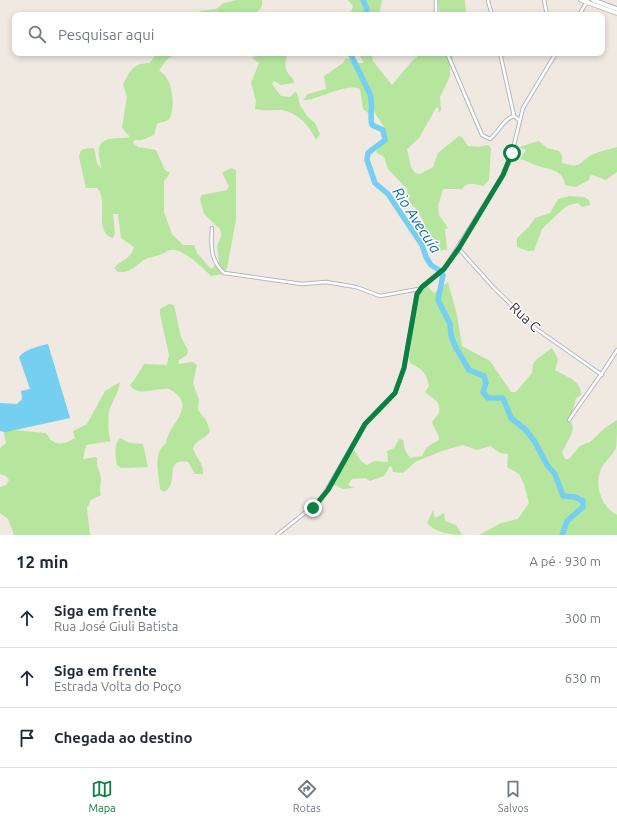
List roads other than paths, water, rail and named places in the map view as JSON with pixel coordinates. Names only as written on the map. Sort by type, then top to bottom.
[{"type":"main road","points":[[581,0],[588,1],[617,13]]},
{"type":"main road","points":[[593,0],[600,1],[617,9]]},
{"type":"street","points":[[436,0],[436,12]]},
{"type":"street","points":[[544,0],[546,12]]},
{"type":"street","points":[[488,1],[491,12]]},
{"type":"street","points":[[581,12],[588,1]]},
{"type":"street","points":[[448,56],[485,138],[490,139],[495,135],[503,123],[514,116]]},
{"type":"street","points":[[501,56],[514,116],[519,120]]},
{"type":"street","points":[[212,228],[211,249],[213,260],[224,273],[302,284],[326,282],[356,286],[380,296],[419,289],[444,269],[459,248],[507,168],[519,120],[526,102],[554,56]]},
{"type":"street","name":"Rua C","points":[[459,248],[494,288],[535,328],[602,375]]},
{"type":"street","points":[[277,535],[322,500],[365,424],[395,393],[404,368],[415,298],[419,289]]},
{"type":"street","points":[[569,420],[593,385],[602,375],[617,350]]},
{"type":"water","points":[[48,344],[70,418],[6,432],[0,431],[0,403],[17,404],[22,399],[21,391],[30,389],[19,357],[28,350]]},
{"type":"waterway","name":"Rio Avecuía","points":[[363,0],[367,9],[366,12]]},
{"type":"waterway","name":"Rio Avecuía","points":[[351,56],[370,94],[372,102],[372,125],[383,130],[385,140],[368,153],[367,160],[375,183],[388,194],[422,245],[426,257],[431,265],[439,270],[443,275],[438,300],[450,324],[451,335],[455,346],[469,370],[484,376],[486,383],[483,392],[488,398],[503,398],[511,418],[526,430],[535,442],[547,465],[555,474],[563,496],[575,497],[583,501],[583,507],[567,521],[562,535]]}]
